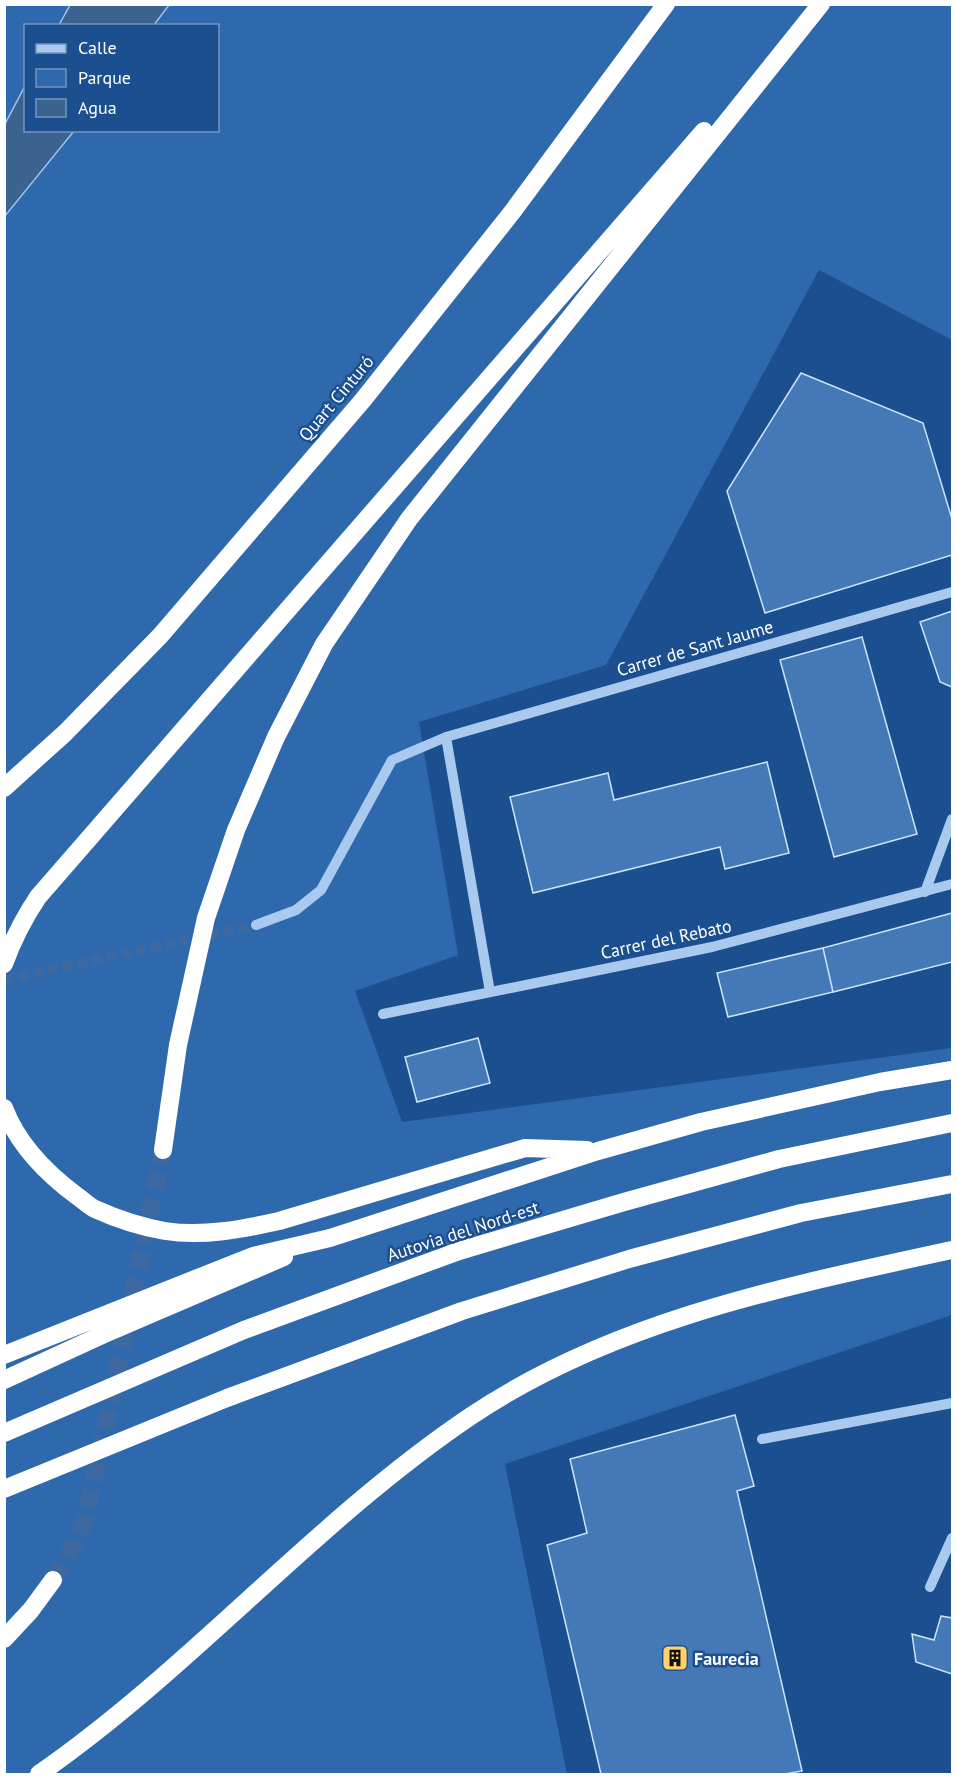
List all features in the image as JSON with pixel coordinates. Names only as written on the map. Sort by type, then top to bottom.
[{"type":"highway","name":"Quart Cinturó","points":[[4,788],[65,732],[160,636],[363,400],[513,211],[666,4]]},
{"type":"highway","points":[[4,964],[22,920],[38,897],[815,4]]},
{"type":"highway","points":[[163,1150],[178,1045],[206,918],[236,830],[276,737],[324,644],[409,519],[821,4]]},
{"type":"highway","points":[[4,1355],[253,1256],[330,1238],[598,1151],[701,1122],[880,1082],[952,1070]]},
{"type":"highway","points":[[4,1108],[29,1152],[66,1188],[93,1208],[135,1224],[167,1231],[238,1230],[279,1221],[525,1148],[598,1151]]},
{"type":"highway","name":"Autovia del Nord-est","points":[[4,1433],[244,1330],[459,1251],[779,1159],[952,1123]]},
{"type":"highway","points":[[4,1489],[227,1398],[462,1311],[629,1259],[801,1213],[952,1184]]},
{"type":"highway","points":[[4,1380],[102,1335],[330,1238]]},
{"type":"highway","points":[[39,1774],[67,1755],[139,1698],[369,1492],[421,1452],[501,1398],[571,1360],[640,1331],[718,1306],[799,1284],[952,1250]]},
{"type":"highway","points":[[4,1639],[31,1610],[53,1581]]},
{"type":"street","name":"Carrer de Sant Jaume","points":[[256,925],[296,910],[321,890],[392,760],[446,737],[952,592]]},
{"type":"street","points":[[446,737],[490,992]]},
{"type":"street","points":[[925,892],[952,819]]},
{"type":"street","name":"Carrer del Rebato","points":[[383,1014],[712,947],[952,884]]},
{"type":"street","points":[[762,1439],[952,1403]]},
{"type":"street","points":[[930,1587],[952,1538]]},
{"type":"green space","points":[[5,5],[70,5],[60,24],[24,24],[24,88],[5,124]]},
{"type":"green space","points":[[169,5],[952,5],[952,340],[819,270],[606,665],[419,722],[458,955],[355,991],[402,1122],[952,1048],[952,1315],[505,1464],[567,1774],[5,1774],[5,216],[73,132],[219,132],[219,24],[155,24]]},
{"type":"water","points":[[70,4],[169,5],[155,24],[60,24]]},
{"type":"water","points":[[24,88],[24,132],[73,132],[5,216],[5,124]]},
{"type":"building","points":[[801,373],[923,423],[952,519],[952,555],[765,613],[727,491]]},
{"type":"building","points":[[952,611],[952,687],[940,682],[920,622]]},
{"type":"building","points":[[862,637],[917,834],[834,857],[780,660]]},
{"type":"building","points":[[767,762],[789,853],[725,869],[720,847],[533,893],[510,797],[608,773],[614,800]]},
{"type":"building","points":[[952,913],[952,962],[833,992],[823,948]]},
{"type":"building","points":[[823,948],[833,992],[728,1017],[717,973]]},
{"type":"building","points":[[478,1038],[490,1083],[417,1102],[405,1057]]},
{"type":"building","name":"Faurecia","points":[[735,1415],[754,1486],[737,1491],[802,1771],[785,1774],[601,1774],[547,1545],[587,1533],[570,1459]]},
{"type":"building","points":[[941,1616],[952,1618],[952,1674],[916,1662],[912,1634],[934,1640]]},
{"type":"tunnel","points":[[4,980],[256,925]]},
{"type":"tunnel","points":[[53,1580],[71,1551],[86,1517],[163,1150]]},
{"type":"place","name":"Faurecia","points":[[675,1658]]}]
